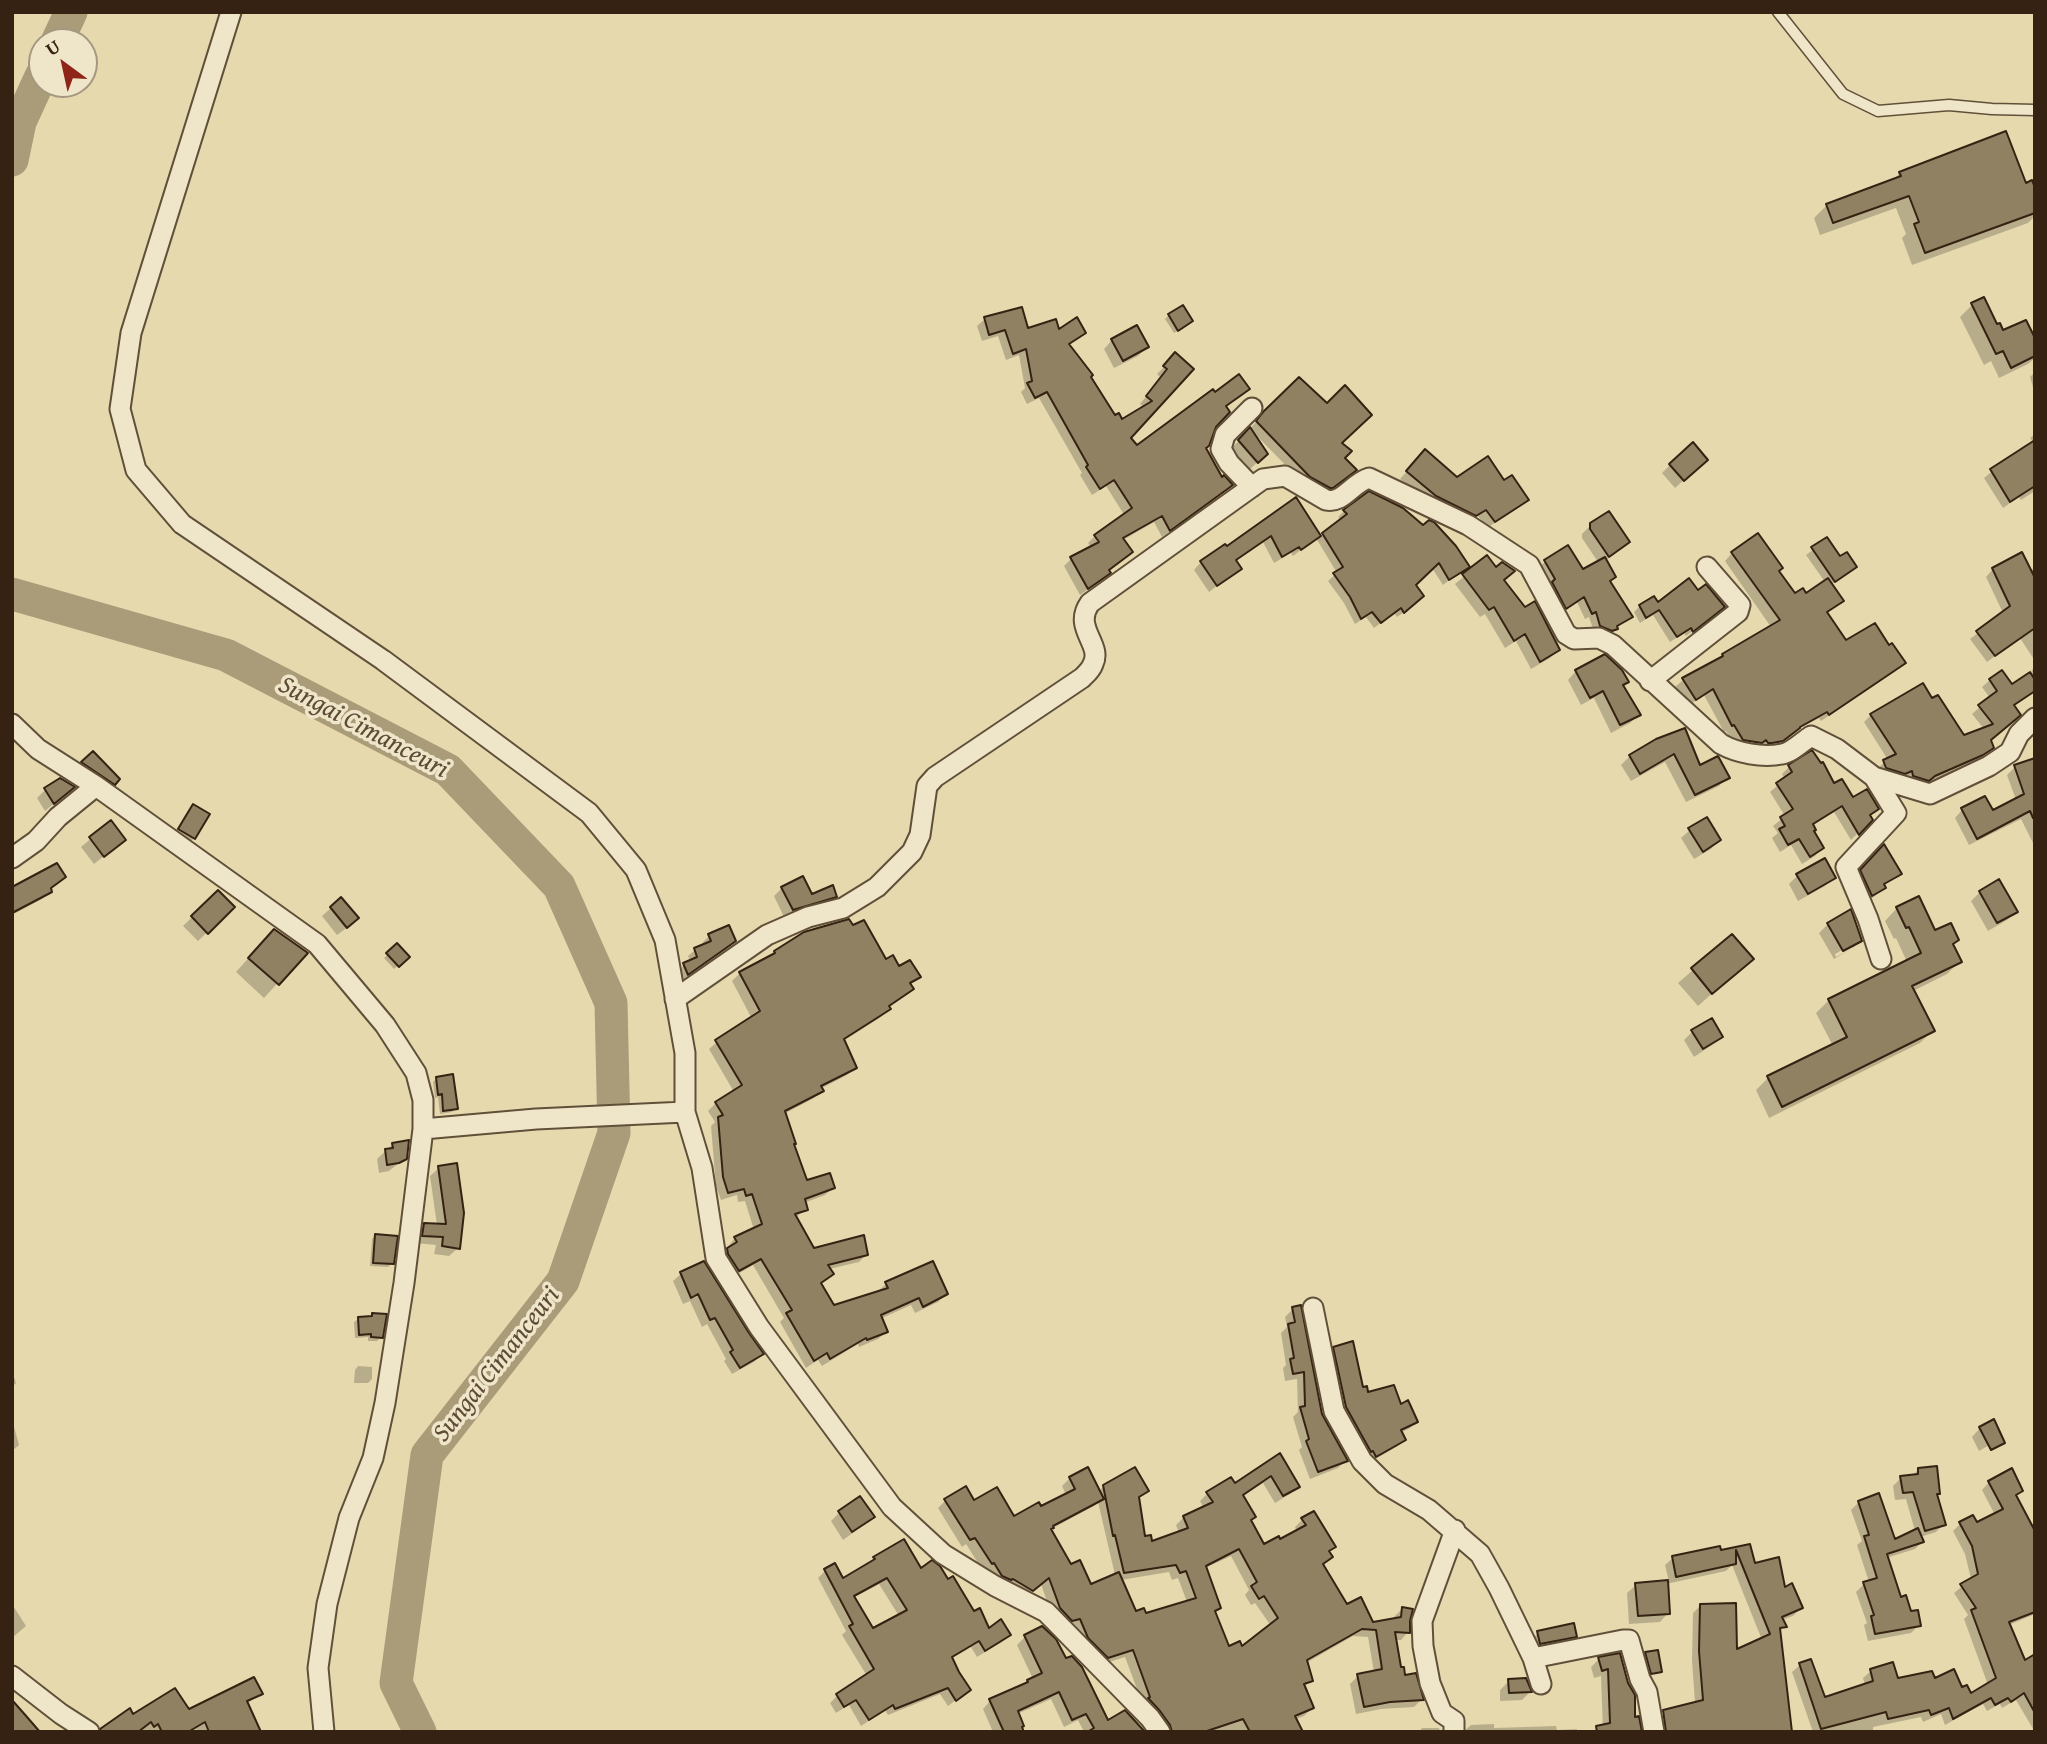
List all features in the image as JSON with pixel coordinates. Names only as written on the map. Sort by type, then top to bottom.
[{"type":"street","points":[[232,12],[131,333],[120,409],[136,470],[182,524],[383,660],[589,813],[636,870],[665,940],[685,1053],[677,1112],[702,1168],[716,1258],[759,1327],[892,1507],[943,1554],[995,1586],[1046,1612],[1150,1718],[1160,1732]]},
{"type":"street","points":[[1252,408],[1225,435],[1221,449],[1229,463],[1252,487]]},
{"type":"street","points":[[675,999],[767,935],[808,917],[842,908],[877,887],[912,852],[920,835],[928,786],[935,777],[1082,678],[1091,669],[1095,662],[1095,653],[1083,620],[1084,610],[1090,603],[1263,479],[1279,475],[1331,502],[1368,478],[1468,525],[1529,565],[1566,634],[1574,639],[1599,639],[1613,645],[1721,744],[1748,754],[1784,754],[1811,736],[1837,748],[1874,777],[1896,813],[1846,866],[1881,959]]},
{"type":"street","points":[[1650,681],[1738,612],[1740,605],[1707,567]]},
{"type":"street","points":[[1874,777],[1930,794],[1989,766],[2010,752],[2019,734],[2035,718]]},
{"type":"street","points":[[12,724],[38,749],[96,786],[317,944],[386,1025],[416,1073],[423,1100],[423,1129],[404,1283],[385,1403],[373,1458],[349,1518],[327,1604],[318,1668],[324,1732]]},
{"type":"street","points":[[12,858],[36,841],[58,817],[96,786]]},
{"type":"street","points":[[423,1129],[536,1119],[677,1112]]},
{"type":"street","points":[[1313,1308],[1334,1411],[1362,1461],[1385,1484],[1429,1510],[1480,1554],[1533,1658],[1541,1684]]},
{"type":"street","points":[[1454,1732],[1454,1721],[1442,1713],[1430,1683],[1423,1646],[1422,1621],[1455,1530]]},
{"type":"street","points":[[1533,1658],[1629,1640],[1640,1679],[1647,1692],[1654,1732]]},
{"type":"street","points":[[12,1676],[89,1732]]},
{"type":"lane","points":[[1778,12],[1843,94],[1878,111],[1949,105],[2035,110]]},
{"type":"building","points":[[2006,131],[2026,183],[2032,180],[2035,188],[2035,213],[1925,253],[1914,224],[1919,222],[1909,196],[1833,223],[1826,204],[1901,176],[1899,172]]},
{"type":"building","points":[[1984,297],[1997,324],[2000,323],[2003,330],[2026,320],[2035,338],[2035,356],[2011,368],[2003,351],[1996,354],[1971,303]]},
{"type":"building","points":[[1183,305],[1193,321],[1178,331],[1168,314]]},
{"type":"building","points":[[1022,307],[1028,328],[1056,319],[1059,329],[1077,317],[1086,333],[1069,344],[1093,375],[1091,377],[1115,415],[1119,413],[1122,419],[1152,401],[1146,396],[1167,369],[1163,366],[1175,352],[1194,369],[1131,438],[1137,445],[1213,389],[1215,392],[1239,374],[1250,389],[1226,406],[1230,412],[1216,427],[1206,448],[1222,477],[1224,475],[1233,485],[1170,531],[1162,516],[1123,538],[1133,552],[1109,570],[1111,573],[1088,589],[1070,557],[1099,542],[1094,535],[1132,508],[1114,480],[1100,489],[1047,392],[1035,398],[1027,383],[1032,381],[1026,349],[1013,354],[1005,330],[989,335],[984,317]]},
{"type":"building","points":[[1137,325],[1149,347],[1123,361],[1111,339]]},
{"type":"building","points":[[1299,377],[1327,403],[1345,385],[1372,415],[1342,443],[1352,451],[1345,458],[1357,470],[1333,488],[1310,477],[1256,421]]},
{"type":"building","points":[[1250,427],[1268,454],[1258,463],[1238,440]]},
{"type":"building","points":[[2035,440],[2035,486],[2010,502],[1990,469]]},
{"type":"building","points":[[1693,442],[1708,460],[1684,481],[1669,464]]},
{"type":"building","points":[[1425,449],[1457,477],[1488,456],[1504,480],[1512,475],[1529,500],[1495,522],[1486,510],[1476,516],[1436,496],[1406,471]]},
{"type":"building","points":[[1369,491],[1403,508],[1423,525],[1429,520],[1434,522],[1456,546],[1470,567],[1449,580],[1439,563],[1416,585],[1424,596],[1404,613],[1401,608],[1381,623],[1372,612],[1361,619],[1333,573],[1343,567],[1322,533],[1347,514],[1343,510]]},
{"type":"building","points":[[1296,497],[1321,536],[1301,550],[1299,547],[1282,557],[1271,536],[1236,560],[1242,569],[1217,586],[1200,561],[1225,544],[1227,546]]},
{"type":"building","points":[[1609,511],[1630,542],[1609,557],[1590,529],[1590,523]]},
{"type":"building","points":[[1758,533],[1783,568],[1779,571],[1795,593],[1803,588],[1806,593],[1828,578],[1844,601],[1827,612],[1846,640],[1875,623],[1889,645],[1892,643],[1906,663],[1829,715],[1827,712],[1800,727],[1783,741],[1772,743],[1766,740],[1762,743],[1743,740],[1734,725],[1732,726],[1713,689],[1696,700],[1682,678],[1780,620],[1731,552]]},
{"type":"building","points":[[1827,537],[1840,556],[1847,552],[1857,567],[1835,582],[1811,547]]},
{"type":"building","points":[[1568,545],[1583,569],[1605,557],[1616,577],[1610,581],[1633,617],[1617,626],[1618,629],[1612,631],[1600,626],[1596,612],[1592,614],[1584,597],[1566,609],[1552,582],[1555,579],[1544,560]]},
{"type":"building","points":[[2022,552],[2035,578],[2035,628],[1995,656],[1976,631],[2010,606],[1992,568]]},
{"type":"building","points":[[1487,555],[1496,567],[1502,562],[1515,571],[1504,580],[1525,607],[1535,601],[1560,650],[1540,662],[1525,634],[1514,641],[1494,607],[1489,610],[1462,574]]},
{"type":"building","points":[[1689,578],[1698,590],[1706,584],[1725,607],[1693,632],[1691,628],[1677,637],[1659,610],[1646,618],[1639,605],[1654,596],[1658,602]]},
{"type":"building","points":[[1605,654],[1622,670],[1629,682],[1623,685],[1641,715],[1620,725],[1603,691],[1590,698],[1575,670]]},
{"type":"building","points":[[2002,670],[2012,684],[2030,672],[2035,680],[2035,691],[2014,705],[2021,715],[1991,740],[1994,748],[1929,781],[1913,776],[1912,771],[1905,774],[1886,768],[1883,760],[1896,754],[1870,714],[1923,683],[1932,698],[1938,695],[1964,735],[1993,724],[1978,705],[1997,691],[1989,679]]},
{"type":"building","points":[[1685,728],[1700,765],[1718,756],[1730,778],[1695,795],[1674,754],[1640,774],[1629,755],[1656,739]]},
{"type":"building","points":[[1812,750],[1821,763],[1823,762],[1834,783],[1842,779],[1853,797],[1867,789],[1879,809],[1870,815],[1873,820],[1859,835],[1842,806],[1813,824],[1824,848],[1810,857],[1799,839],[1788,845],[1779,829],[1785,826],[1780,817],[1793,809],[1776,783],[1792,772],[1788,765]]},
{"type":"building","points":[[93,751],[120,779],[115,785],[81,762]]},
{"type":"building","points":[[2035,758],[2035,818],[2030,811],[1977,839],[1961,808],[1985,796],[1993,810],[2024,794],[2014,765]]},
{"type":"building","points":[[60,778],[75,787],[54,804],[44,788]]},
{"type":"building","points":[[193,804],[210,814],[195,839],[178,829]]},
{"type":"building","points":[[1707,817],[1721,840],[1703,852],[1688,828]]},
{"type":"building","points":[[111,820],[126,840],[104,857],[89,837]]},
{"type":"building","points":[[1884,844],[1902,874],[1884,884],[1886,888],[1872,896],[1860,870]]},
{"type":"building","points":[[1825,858],[1836,878],[1808,894],[1796,874]]},
{"type":"building","points":[[57,863],[66,877],[51,888],[52,892],[12,913],[12,887]]},
{"type":"building","points":[[803,876],[812,894],[833,885],[837,897],[793,910],[781,887]]},
{"type":"building","points":[[1999,879],[2018,912],[1997,923],[1979,891]]},
{"type":"building","points":[[218,890],[235,907],[208,934],[191,916]]},
{"type":"building","points":[[1919,896],[1935,930],[1951,923],[1959,940],[1953,944],[1962,962],[1912,986],[1935,1031],[1782,1107],[1767,1076],[1847,1037],[1828,999],[1921,953],[1896,907]]},
{"type":"building","points":[[341,897],[359,918],[347,928],[330,907]]},
{"type":"building","points":[[1851,909],[1862,941],[1843,951],[1827,923]]},
{"type":"building","points":[[849,919],[853,925],[864,920],[886,959],[893,955],[899,966],[910,960],[921,977],[910,983],[914,989],[889,1006],[891,1009],[844,1039],[857,1068],[821,1086],[824,1091],[785,1111],[807,1180],[830,1173],[835,1188],[805,1199],[808,1210],[795,1214],[814,1248],[864,1235],[868,1255],[828,1265],[834,1274],[821,1283],[834,1305],[888,1288],[885,1282],[933,1261],[948,1294],[923,1307],[919,1298],[881,1315],[888,1332],[867,1340],[866,1338],[830,1359],[827,1353],[814,1361],[786,1313],[792,1310],[761,1259],[739,1271],[728,1254],[727,1248],[737,1242],[734,1237],[762,1224],[752,1194],[746,1196],[744,1189],[728,1193],[723,1177],[718,1117],[723,1115],[715,1102],[742,1085],[715,1040],[760,1011],[739,972],[775,953],[774,951],[804,932]]},
{"type":"building","points":[[729,925],[736,941],[688,975],[683,963],[697,957],[694,948],[711,941],[708,934]]},
{"type":"building","points":[[274,929],[308,953],[279,985],[248,958]]},
{"type":"building","points":[[1732,934],[1754,959],[1712,994],[1691,968]]},
{"type":"building","points":[[397,943],[410,957],[399,967],[386,953]]},
{"type":"building","points":[[1712,1018],[1723,1037],[1703,1049],[1691,1030]]},
{"type":"building","points":[[453,1074],[458,1109],[443,1111],[442,1094],[438,1095],[436,1077]]},
{"type":"building","points":[[409,1140],[407,1159],[387,1165],[385,1149],[393,1148],[392,1143]]},
{"type":"building","points":[[457,1163],[464,1213],[460,1249],[442,1246],[443,1237],[422,1236],[424,1223],[446,1224],[438,1166]]},
{"type":"building","points":[[375,1234],[398,1236],[394,1264],[373,1263]]},
{"type":"building","points":[[704,1261],[764,1354],[740,1368],[715,1318],[710,1320],[698,1294],[691,1298],[680,1272]]},
{"type":"building","points":[[1301,1305],[1322,1414],[1348,1461],[1318,1472],[1306,1441],[1309,1439],[1300,1407],[1305,1406],[1304,1372],[1293,1374],[1290,1359],[1294,1358],[1288,1324],[1295,1322],[1292,1307]]},
{"type":"building","points":[[372,1313],[387,1314],[383,1338],[371,1337],[371,1334],[359,1335],[358,1317],[372,1316]]},
{"type":"building","points":[[1353,1341],[1363,1387],[1367,1386],[1368,1392],[1394,1385],[1401,1404],[1408,1400],[1418,1422],[1401,1430],[1406,1440],[1376,1457],[1346,1407],[1333,1347]]},
{"type":"building","points":[[1994,1419],[2005,1443],[1991,1450],[1979,1427]]},
{"type":"building","points":[[1280,1453],[1300,1487],[1283,1496],[1271,1476],[1243,1495],[1256,1517],[1251,1520],[1264,1544],[1306,1525],[1301,1518],[1314,1511],[1336,1547],[1329,1551],[1333,1557],[1323,1564],[1347,1604],[1361,1597],[1373,1622],[1401,1617],[1402,1607],[1413,1609],[1410,1633],[1395,1632],[1401,1667],[1404,1667],[1405,1675],[1416,1673],[1424,1700],[1364,1707],[1357,1674],[1382,1669],[1376,1630],[1362,1629],[1307,1660],[1313,1681],[1304,1684],[1314,1708],[1295,1716],[1303,1732],[1250,1732],[1243,1719],[1204,1732],[1172,1732],[1170,1725],[1148,1698],[1150,1697],[1133,1650],[1108,1658],[1088,1638],[1080,1619],[1072,1621],[1060,1608],[1049,1578],[1033,1591],[1002,1576],[975,1538],[970,1540],[944,1499],[966,1486],[974,1500],[997,1487],[1014,1516],[1039,1502],[1041,1506],[1075,1489],[1069,1477],[1088,1467],[1104,1499],[1051,1529],[1071,1564],[1080,1560],[1091,1584],[1119,1572],[1136,1611],[1144,1608],[1146,1613],[1196,1598],[1186,1571],[1180,1573],[1176,1565],[1124,1573],[1115,1535],[1113,1536],[1103,1485],[1135,1467],[1149,1491],[1139,1497],[1145,1536],[1151,1535],[1152,1541],[1188,1528],[1183,1516],[1213,1502],[1206,1492],[1231,1477],[1235,1483]],"holes":[[[1239,1549],[1257,1582],[1251,1586],[1259,1599],[1264,1596],[1278,1618],[1242,1646],[1240,1641],[1229,1646],[1215,1611],[1221,1608],[1206,1566]]]},
{"type":"building","points":[[1937,1466],[1940,1494],[1937,1494],[1946,1525],[1925,1531],[1913,1492],[1903,1493],[1900,1476],[1918,1474],[1918,1468]]},
{"type":"building","points":[[2012,1468],[2023,1491],[2016,1495],[2035,1531],[2035,1612],[2009,1622],[2025,1660],[2035,1654],[2035,1713],[2024,1693],[2011,1702],[2008,1698],[1995,1705],[1991,1698],[1953,1719],[1949,1708],[1931,1715],[1929,1710],[1888,1719],[1886,1712],[1821,1729],[1799,1663],[1811,1659],[1825,1697],[1873,1681],[1870,1669],[1893,1662],[1898,1678],[1932,1671],[1935,1678],[1954,1669],[1962,1687],[1967,1685],[1971,1693],[1996,1678],[1971,1610],[1976,1608],[1960,1584],[1978,1574],[1972,1546],[1959,1522],[1973,1515],[1977,1522],[2003,1509],[1988,1481]]},
{"type":"building","points":[[1879,1493],[1895,1539],[1918,1528],[1924,1542],[1887,1554],[1901,1597],[1906,1595],[1911,1611],[1918,1610],[1921,1626],[1875,1634],[1871,1616],[1874,1615],[1863,1582],[1877,1578],[1864,1536],[1869,1535],[1858,1501]]},
{"type":"building","points":[[860,1496],[875,1517],[852,1532],[838,1511]]},
{"type":"building","points":[[904,1539],[921,1568],[932,1560],[940,1566],[948,1579],[953,1576],[974,1611],[980,1608],[989,1628],[1001,1619],[1011,1635],[985,1651],[979,1641],[952,1657],[971,1690],[956,1701],[948,1688],[895,1709],[893,1705],[869,1720],[856,1700],[844,1707],[836,1694],[874,1669],[849,1626],[853,1624],[824,1569],[835,1563],[843,1578],[875,1559],[873,1557]],"holes":[[[887,1578],[907,1610],[873,1628],[854,1596]]]},
{"type":"building","points":[[1750,1544],[1755,1563],[1779,1557],[1785,1587],[1792,1583],[1803,1608],[1782,1617],[1787,1627],[1780,1628],[1792,1732],[1666,1732],[1663,1710],[1703,1700],[1699,1651],[1700,1604],[1736,1603],[1737,1649],[1770,1634],[1736,1550],[1736,1564],[1676,1577],[1672,1556],[1720,1546],[1721,1550]]},
{"type":"building","points":[[1668,1580],[1670,1614],[1638,1616],[1635,1583]]},
{"type":"building","points":[[1574,1623],[1577,1637],[1540,1644],[1537,1631]]},
{"type":"building","points":[[1042,1626],[1056,1639],[1066,1658],[1072,1656],[1082,1667],[1108,1720],[1125,1710],[1145,1732],[1087,1732],[1094,1728],[1086,1714],[1072,1720],[1059,1692],[1018,1711],[1024,1732],[1004,1732],[989,1699],[1042,1673],[1024,1635]]},
{"type":"building","points":[[1658,1650],[1662,1672],[1651,1674],[1645,1652]]},
{"type":"building","points":[[1620,1653],[1628,1683],[1635,1695],[1635,1717],[1639,1716],[1642,1732],[1597,1732],[1596,1726],[1610,1723],[1608,1669],[1602,1671],[1598,1657]]},
{"type":"building","points":[[254,1677],[263,1694],[247,1701],[261,1732],[209,1732],[205,1722],[188,1732],[162,1732],[158,1724],[154,1727],[151,1722],[138,1732],[101,1732],[100,1729],[130,1708],[133,1714],[175,1688],[189,1709]]},
{"type":"building","points":[[1526,1678],[1532,1692],[1509,1693],[1508,1679]]},
{"type":"building","points":[[12,1700],[27,1717],[40,1732],[12,1732]]},
{"type":"waterway","name":"Sungai Cimanceuri","points":[[64,28],[71,12]]},
{"type":"waterway","name":"Sungai Cimanceuri","points":[[12,160],[20,122],[31,98]]},
{"type":"waterway","name":"Sungai Cimanceuri","points":[[12,594],[226,655],[448,770],[559,886],[611,1003],[614,1133],[563,1281],[427,1455],[396,1683],[420,1732]]}]
